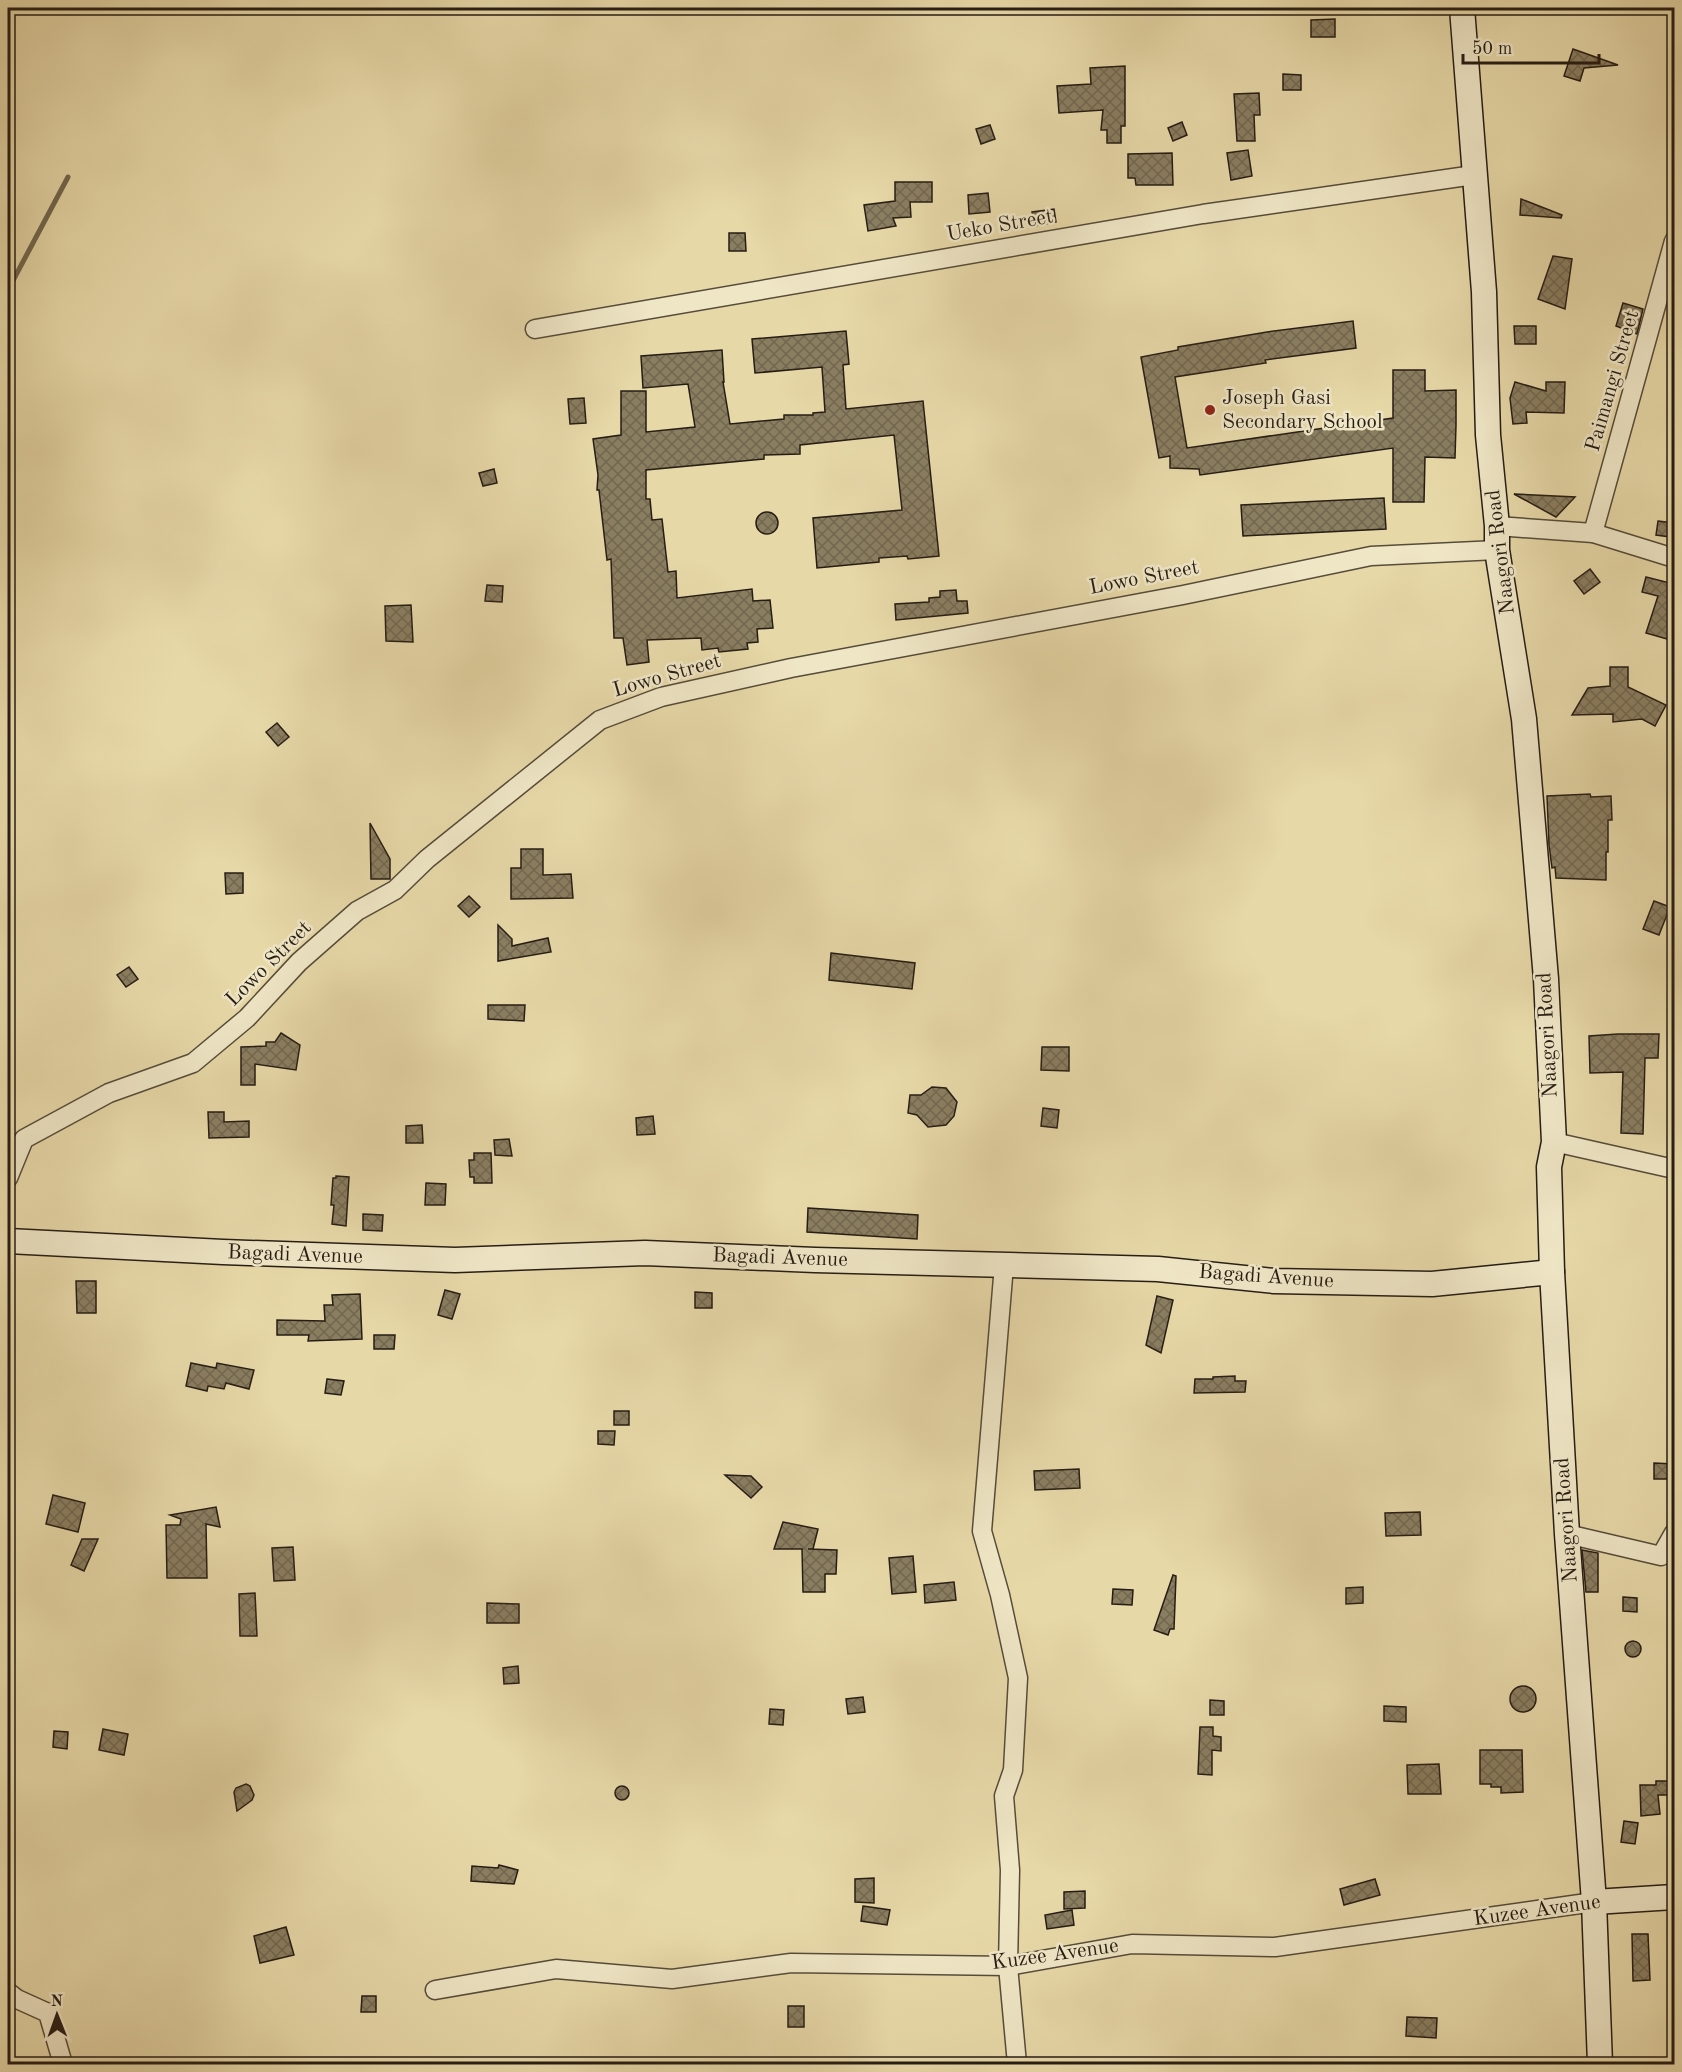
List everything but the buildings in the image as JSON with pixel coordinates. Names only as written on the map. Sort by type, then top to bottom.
[{"type":"street","name":"Naagori Road","points":[[1462,8],[1484,292],[1488,435],[1497,538],[1524,719],[1546,980],[1554,1142],[1548,1167],[1552,1272],[1567,1534],[1594,1902],[1600,2064]]},
{"type":"street","name":"Ueko Street","points":[[535,329],[1203,214],[1474,175]]},
{"type":"street","name":"Paimangi Street","points":[[1593,533],[1674,241]]},
{"type":"street","name":"Lowo Street","points":[[8,1178],[24,1139],[109,1093],[193,1064],[247,1018],[299,962],[357,911],[395,890],[427,860],[600,720],[661,697],[791,668],[1183,595],[1371,556],[1497,538],[1593,533],[1674,558]]},
{"type":"street","points":[[1554,1142],[1674,1169]]},
{"type":"street","name":"Bagadi Avenue","points":[[8,1241],[223,1252],[455,1260],[645,1253],[1158,1269],[1274,1281],[1432,1284],[1552,1272]]},
{"type":"street","points":[[1004,1265],[982,1530],[1000,1595],[1018,1678],[1013,1770],[1004,1797],[1010,1870],[1008,1966],[1017,2064]]},
{"type":"street","points":[[1567,1534],[1661,1556],[1674,1533]]},
{"type":"street","name":"Kuzee Avenue","points":[[435,1990],[556,1969],[672,1979],[791,1963],[1008,1966],[1132,1944],[1275,1947],[1594,1902],[1674,1897]]},
{"type":"street","points":[[8,1992],[17,1999],[48,2013],[63,2064]]},
{"type":"waterway","points":[[8,290],[68,177]]},
{"type":"place","name":"Joseph Gasi Secondary School","points":[[1210,410]]}]
